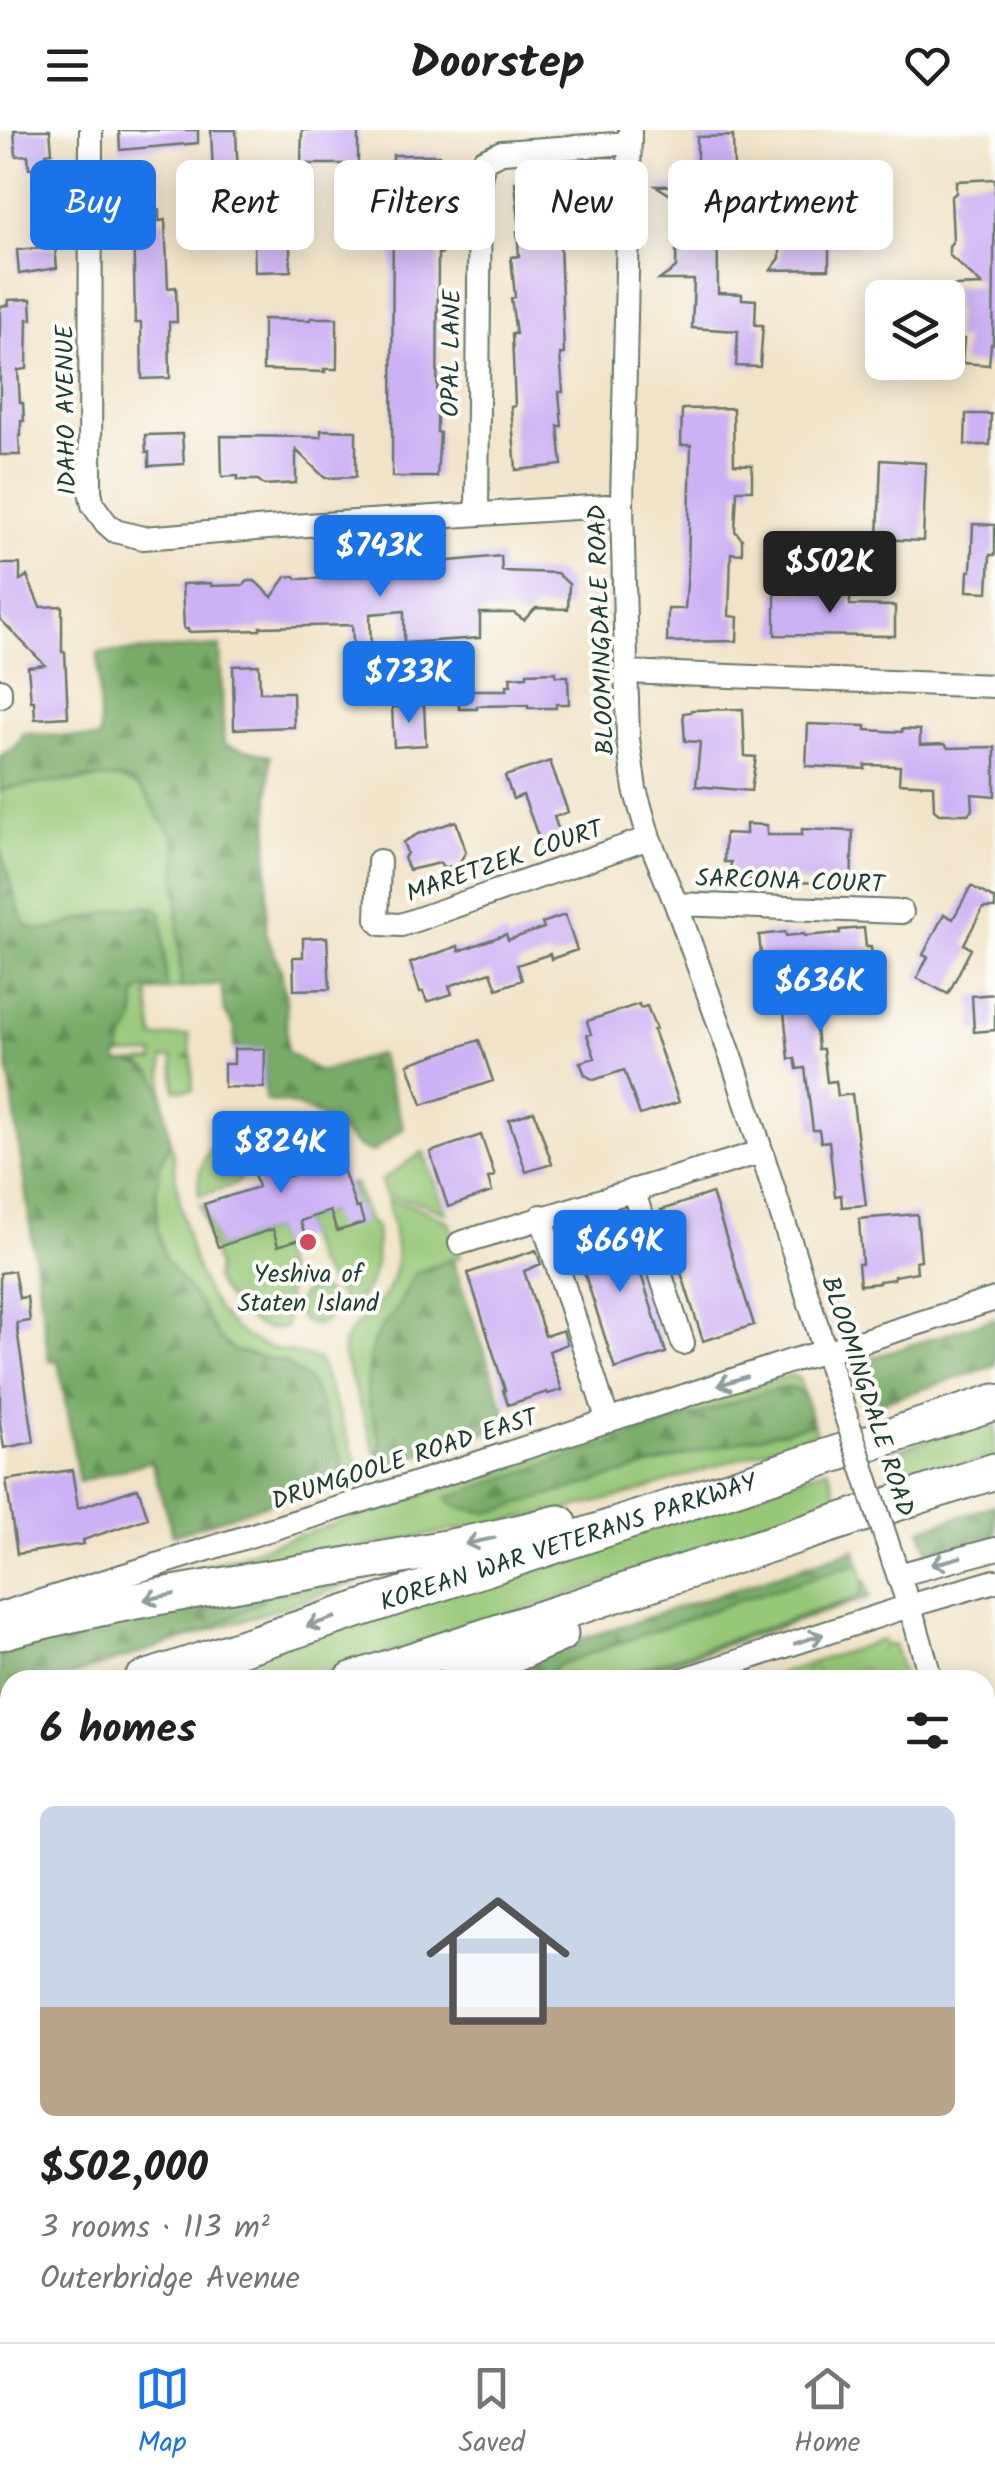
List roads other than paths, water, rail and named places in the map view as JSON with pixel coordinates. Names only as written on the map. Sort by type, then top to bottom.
[{"type":"highway","name":"KOREAN WAR VETERANS PARKWAY","points":[[173,1670],[995,1402]]},
{"type":"highway","points":[[0,1632],[154,1598],[469,1543],[813,1462]]},
{"type":"highway","points":[[383,1670],[995,1471]]},
{"type":"highway","points":[[477,1670],[632,1607],[771,1544]]},
{"type":"street","name":"IDAHO AVENUE","points":[[91,130],[90,491],[93,505],[115,531],[142,538],[622,504]]},
{"type":"street","name":"OPAL LANE","points":[[476,514],[480,179],[484,160],[502,152],[630,137]]},
{"type":"street","name":"BLOOMINGDALE ROAD","points":[[630,137],[622,504],[628,739],[635,789],[734,1065],[927,1670]]},
{"type":"street","points":[[625,672],[995,686]]},
{"type":"street","name":"MARETZEK COURT","points":[[380,861],[377,919],[390,926],[650,838]]},
{"type":"street","name":"SARCONA COURT","points":[[676,904],[902,912]]},
{"type":"street","points":[[460,1242],[761,1152]]},
{"type":"street","points":[[634,1190],[684,1344]]},
{"type":"street","points":[[541,1216],[608,1421]]},
{"type":"street","name":"DRUMGOOLE ROAD EAST","points":[[0,1614],[995,1299]]},
{"type":"street","points":[[896,1568],[995,1549]]},
{"type":"street","points":[[712,1670],[995,1581]]},
{"type":"place","name":"Yeshiva of Staten Island","points":[[308,1242]]}]
